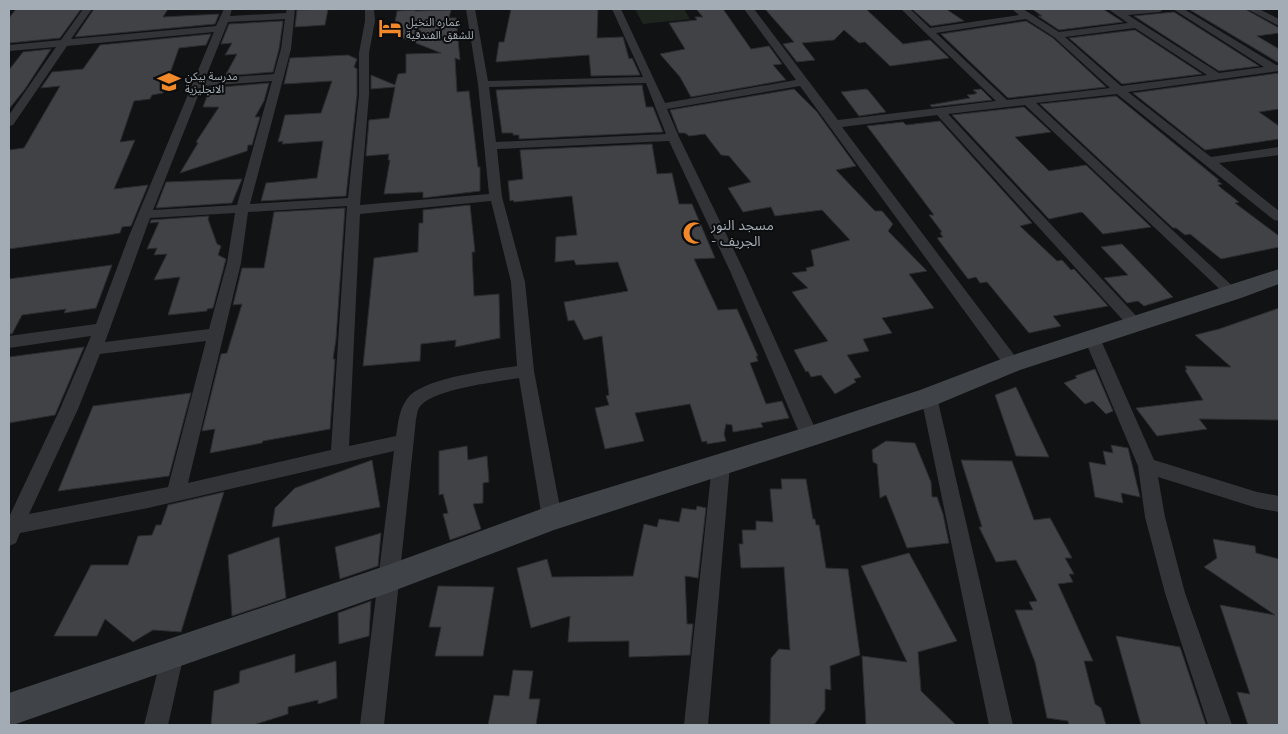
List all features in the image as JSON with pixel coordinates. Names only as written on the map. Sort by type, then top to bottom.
[{"type":"street","points":[[9,123],[87,9]]},
{"type":"street","points":[[340,456],[355,206],[364,95],[364,52],[370,9]]},
{"type":"street","points":[[470,9],[483,84],[496,197],[518,282],[526,371],[552,518]]},
{"type":"street","points":[[617,9],[650,80],[673,137],[737,272],[810,437]]},
{"type":"street","points":[[750,9],[1012,364]]},
{"type":"street","points":[[905,9],[1004,103]]},
{"type":"street","points":[[1017,9],[1057,35],[1119,90],[1279,217]]},
{"type":"street","points":[[1116,11],[1160,9]]},
{"type":"street","points":[[1178,9],[1277,69]]},
{"type":"street","points":[[1252,9],[1279,23]]},
{"type":"street","points":[[1116,11],[1216,76]]},
{"type":"street","points":[[9,48],[62,43],[224,19],[291,12],[286,49],[242,209],[234,263],[176,492]]},
{"type":"street","points":[[929,31],[1029,16]]},
{"type":"street","points":[[10,530],[69,409],[102,329],[136,236],[224,19]]},
{"type":"street","points":[[1057,35],[1137,26]]},
{"type":"street","points":[[836,124],[1277,69]]},
{"type":"street","points":[[198,83],[279,77]]},
{"type":"street","points":[[483,84],[650,80]]},
{"type":"street","points":[[660,107],[803,82]]},
{"type":"street","points":[[1027,101],[1233,293]]},
{"type":"street","points":[[940,112],[1135,324]]},
{"type":"street","points":[[490,146],[673,137]]},
{"type":"street","points":[[1207,161],[1279,151]]},
{"type":"street","points":[[146,214],[355,206],[496,197]]},
{"type":"street","points":[[9,710],[388,579],[552,518],[810,437],[929,397],[1012,364],[1233,293],[1279,276]]},
{"type":"street","points":[[9,342],[102,329]]},
{"type":"street","points":[[94,349],[217,334]]},
{"type":"street","points":[[1092,338],[1147,466],[1156,517],[1175,593],[1220,725]]},
{"type":"street","points":[[372,725],[407,419],[415,401],[426,393],[444,387],[526,371]]},
{"type":"street","points":[[929,397],[1001,725]]},
{"type":"street","points":[[10,530],[405,441]]},
{"type":"street","points":[[696,725],[721,465]]},
{"type":"street","points":[[1147,466],[1256,500],[1279,504]]},
{"type":"street","points":[[156,725],[173,654]]},
{"type":"shaded area","points":[[635,9],[684,9],[690,19],[643,24]]},
{"type":"building","points":[[16,9],[81,9],[60,38],[9,43],[9,18]]},
{"type":"building","points":[[94,9],[168,9],[163,17],[219,14],[215,24],[75,37]]},
{"type":"building","points":[[328,9],[325,25],[295,27],[297,10]]},
{"type":"building","points":[[511,9],[598,9],[597,38],[623,37],[629,59],[632,58],[640,75],[591,76],[589,55],[496,62],[499,42],[504,42]]},
{"type":"building","points":[[696,9],[723,9],[751,49],[769,46],[782,64],[773,65],[786,80],[691,97],[680,77],[660,54],[685,49],[669,23],[697,20],[695,17],[703,17]]},
{"type":"building","points":[[765,9],[866,9],[903,44],[930,40],[949,58],[890,66],[865,42],[859,43],[844,30],[834,40],[802,43],[815,60],[797,62],[783,44],[794,42]]},
{"type":"building","points":[[912,9],[946,9],[964,21],[931,26]]},
{"type":"building","points":[[1032,9],[1103,9],[1123,22],[1059,30],[1038,16],[1042,16]]},
{"type":"building","points":[[1245,9],[1279,28],[1279,33],[1257,36],[1279,49],[1279,63],[1190,10]]},
{"type":"building","points":[[451,10],[449,18],[456,18],[460,60],[455,58],[457,92],[469,91],[478,167],[480,167],[480,191],[423,198],[423,192],[384,194],[390,160],[388,160],[389,154],[366,156],[369,120],[389,118],[395,87],[371,89],[371,75],[395,85],[398,74],[406,73],[406,54],[441,53],[393,34],[397,11]]},
{"type":"building","points":[[1174,12],[1259,66],[1219,71],[1134,16]]},
{"type":"building","points":[[283,21],[273,72],[225,76],[237,54],[225,55],[232,43],[221,44],[229,24]]},
{"type":"building","points":[[1026,21],[1053,38],[1106,87],[1008,98],[941,34]]},
{"type":"building","points":[[1135,30],[1202,74],[1122,84],[1069,38]]},
{"type":"building","points":[[211,34],[206,45],[179,48],[163,93],[152,95],[150,99],[134,101],[120,142],[135,140],[114,189],[148,185],[131,226],[122,227],[120,233],[9,249],[9,150],[24,148],[60,86],[41,88],[52,72],[83,69],[100,45]]},
{"type":"building","points":[[51,49],[25,89],[9,109],[9,70],[23,52]]},
{"type":"building","points":[[348,55],[357,59],[354,67],[357,69],[357,95],[346,196],[261,201],[266,183],[317,178],[323,141],[282,144],[283,141],[278,142],[285,115],[321,113],[332,81],[284,84],[290,58]]},
{"type":"building","points":[[1279,73],[1279,109],[1259,112],[1279,126],[1279,139],[1205,150],[1133,93]]},
{"type":"building","points":[[269,83],[264,101],[255,117],[260,117],[252,145],[248,145],[247,151],[180,173],[198,143],[196,142],[219,107],[203,107],[210,88]]},
{"type":"building","points":[[642,85],[646,107],[653,107],[663,132],[519,139],[519,135],[502,133],[496,90]]},
{"type":"building","points":[[794,89],[817,112],[856,166],[836,170],[875,211],[882,211],[893,224],[888,231],[927,271],[909,274],[934,308],[882,318],[892,333],[863,339],[869,351],[847,355],[861,377],[854,379],[856,382],[835,394],[821,375],[811,377],[808,371],[806,372],[794,350],[828,341],[792,292],[808,288],[792,273],[807,271],[806,268],[814,266],[811,250],[850,240],[822,210],[775,216],[771,207],[743,212],[728,188],[751,182],[729,156],[721,155],[705,134],[689,136],[685,133],[679,133],[670,110]]},
{"type":"building","points":[[866,89],[886,112],[859,116],[841,92]]},
{"type":"building","points":[[981,89],[992,100],[932,107],[930,105],[970,98],[967,95],[977,93],[973,90]]},
{"type":"building","points":[[1116,96],[1219,180],[1217,181],[1222,184],[1218,185],[1239,202],[1235,203],[1279,236],[1279,247],[1221,259],[1190,234],[1185,235],[1176,228],[1173,228],[1040,104]]},
{"type":"building","points":[[1024,107],[1051,132],[1015,137],[1049,171],[1086,165],[1151,227],[1103,234],[1082,212],[1049,219],[952,115]]},
{"type":"building","points":[[940,121],[1032,223],[1020,226],[1057,261],[1062,260],[1071,270],[1074,269],[1108,306],[1053,316],[1061,326],[1029,333],[987,282],[980,283],[976,277],[968,279],[937,238],[943,237],[940,233],[942,232],[929,215],[934,215],[867,126],[903,122],[906,125]]},
{"type":"building","points":[[652,144],[657,174],[672,173],[679,204],[692,204],[715,258],[694,259],[718,310],[737,309],[758,356],[756,356],[758,361],[750,363],[766,404],[782,401],[789,418],[761,423],[763,427],[733,432],[732,425],[726,424],[724,434],[726,441],[707,444],[707,441],[702,442],[690,404],[635,413],[644,441],[605,449],[595,408],[609,405],[606,396],[609,395],[602,336],[584,340],[574,320],[568,321],[564,302],[628,291],[618,262],[576,265],[574,260],[555,262],[556,237],[577,235],[572,196],[514,202],[513,200],[510,201],[508,181],[523,179],[520,150]]},
{"type":"building","points":[[242,179],[232,203],[156,208],[166,182]]},
{"type":"building","points":[[470,205],[475,252],[472,252],[474,296],[499,294],[500,338],[455,347],[456,340],[421,344],[420,361],[363,366],[374,258],[418,252],[419,223],[423,223],[423,210]]},
{"type":"building","points":[[345,208],[333,359],[335,359],[330,429],[210,453],[215,429],[202,431],[221,354],[227,353],[242,304],[233,305],[242,268],[264,268],[274,212]]},
{"type":"building","points":[[209,216],[208,219],[217,244],[221,246],[218,255],[226,259],[213,308],[207,309],[207,311],[168,315],[180,277],[154,280],[167,254],[154,255],[157,248],[147,249],[159,222],[150,223],[151,220]]},
{"type":"building","points":[[1122,244],[1173,297],[1144,306],[1138,301],[1127,303],[1104,278],[1128,275],[1101,247]]},
{"type":"building","points":[[112,265],[96,308],[64,313],[66,309],[22,315],[12,334],[9,334],[9,279]]},
{"type":"building","points":[[1279,308],[1279,420],[1199,419],[1207,429],[1157,436],[1136,408],[1203,400],[1185,370],[1187,370],[1185,366],[1231,367],[1195,335],[1219,329]]},
{"type":"building","points":[[84,347],[55,415],[9,423],[9,357]]},
{"type":"building","points":[[1095,369],[1113,411],[1106,414],[1093,401],[1085,404],[1064,383],[1077,378],[1075,376]]},
{"type":"building","points":[[1016,387],[1049,457],[1016,456],[995,395]]},
{"type":"building","points":[[191,393],[169,476],[58,491],[93,406]]},
{"type":"building","points":[[886,441],[915,443],[931,482],[932,497],[937,497],[943,514],[949,543],[907,548],[886,495],[880,498],[877,464],[873,462],[872,450]]},
{"type":"building","points":[[1111,445],[1128,448],[1140,497],[1121,493],[1123,503],[1095,497],[1089,462],[1106,465],[1103,451],[1113,453]]},
{"type":"building","points":[[467,446],[468,460],[487,456],[489,482],[483,483],[483,503],[473,504],[481,529],[450,540],[443,514],[448,513],[443,494],[439,495],[439,451]]},
{"type":"building","points":[[372,460],[380,507],[272,527],[275,508],[295,488]]},
{"type":"building","points":[[961,460],[1012,461],[1034,520],[1050,518],[1072,558],[1065,558],[1074,574],[1069,574],[1073,582],[1058,584],[1093,661],[1084,661],[1095,704],[1101,708],[1106,725],[1069,725],[1068,721],[1047,718],[1035,662],[1015,610],[1033,610],[1029,602],[1037,601],[1016,560],[996,562],[979,527],[982,527]]},
{"type":"building","points":[[781,479],[806,479],[813,519],[815,519],[816,525],[819,525],[826,568],[848,569],[860,655],[830,666],[831,690],[825,689],[825,710],[814,725],[770,725],[771,658],[779,649],[790,650],[784,567],[741,568],[739,544],[743,544],[742,530],[756,530],[756,521],[773,522],[770,489],[782,489]]},
{"type":"building","points":[[224,492],[181,632],[153,630],[133,642],[105,619],[97,636],[54,636],[91,565],[128,565],[138,536],[152,535],[156,525],[161,525],[168,505]]},
{"type":"building","points":[[697,506],[706,508],[698,578],[685,576],[687,624],[693,624],[690,655],[629,657],[629,641],[568,642],[570,616],[531,628],[517,568],[547,559],[552,577],[633,576],[644,524],[657,527],[659,519],[679,522],[682,508],[696,510]]},
{"type":"building","points":[[381,533],[378,566],[340,579],[335,547]]},
{"type":"building","points":[[279,537],[286,598],[232,616],[228,555]]},
{"type":"building","points":[[1213,539],[1255,546],[1256,553],[1279,559],[1279,725],[1248,725],[1237,692],[1250,694],[1220,605],[1275,615],[1204,567],[1217,558]]},
{"type":"building","points":[[909,553],[957,641],[918,652],[921,691],[956,725],[866,725],[862,656],[907,662],[861,566]]},
{"type":"building","points":[[438,586],[494,587],[483,656],[435,656],[441,627],[429,627]]},
{"type":"building","points":[[371,601],[369,636],[339,644],[338,613]]},
{"type":"building","points":[[1116,636],[1180,647],[1206,725],[1141,725]]},
{"type":"building","points":[[295,654],[295,673],[336,661],[337,698],[318,704],[318,700],[288,707],[288,714],[253,725],[211,725],[214,691],[239,683],[240,671]]},
{"type":"building","points":[[513,670],[533,671],[529,699],[540,699],[536,725],[488,725],[494,695],[509,696]]},
{"type":"place","name":"عماره النخيل للشقق الفندقية","points":[[390,28]]},
{"type":"place","name":"مدرسة بيكن الانجليزية","points":[[169,82]]},
{"type":"place","name":"مسجد النور - الجريف","points":[[694,233]]}]
